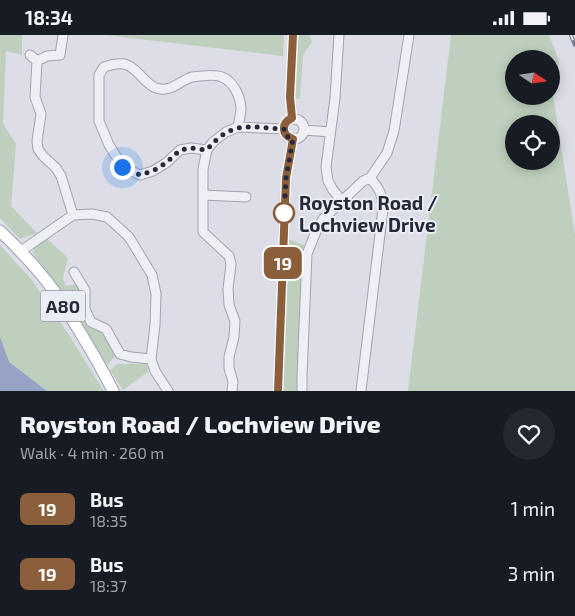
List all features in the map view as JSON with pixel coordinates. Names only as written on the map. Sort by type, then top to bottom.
[{"type":"main road","name":"A80","points":[[0,231],[21,251],[53,290],[104,372],[113,391]]},
{"type":"street","points":[[63,35],[60,55],[34,58],[35,97],[42,114],[37,141],[38,149],[61,176],[73,215]]},
{"type":"street","points":[[292,118],[290,97],[293,35]]},
{"type":"street","points":[[339,35],[335,98],[326,167],[328,181],[342,201]]},
{"type":"street","points":[[302,391],[307,255],[311,241],[323,219],[363,181],[370,178],[388,153],[394,131],[409,35]]},
{"type":"street","points":[[207,150],[191,148],[180,150],[166,163],[153,171],[140,175],[122,167],[109,145],[100,121],[99,75],[104,67],[123,63],[132,66],[147,82],[156,88],[168,89],[190,78],[207,75],[222,76],[233,86],[238,95],[241,109],[238,127]]},
{"type":"street","points":[[292,118],[302,122],[304,129],[300,137],[293,139],[286,136],[284,129],[285,124],[292,118]]},
{"type":"street","points":[[232,391],[233,382],[228,357],[234,337],[235,321],[229,305],[228,289],[231,264],[229,256],[203,232],[203,169],[207,150],[213,142],[226,132],[238,127],[284,129]]},
{"type":"street","points":[[304,129],[330,132]]},
{"type":"street","points":[[278,391],[286,178],[293,139]]},
{"type":"street","points":[[361,391],[383,209],[382,197],[378,187],[370,178]]},
{"type":"street","points":[[203,195],[246,197]]},
{"type":"street","points":[[21,251],[73,215],[92,214],[106,217],[129,237],[152,275],[156,294],[151,359],[155,371],[168,391]]},
{"type":"street","points":[[74,272],[85,290],[85,309],[91,322],[106,329],[120,354],[151,359]]},
{"type":"green space","points":[[0,35],[22,35],[22,55],[6,51],[3,124],[16,144],[11,206],[37,233],[20,239],[0,218]]},
{"type":"green space","points":[[105,35],[284,35],[283,56]]},
{"type":"green space","points":[[298,35],[309,35],[312,42],[303,55],[300,98],[296,99],[295,86]]},
{"type":"green space","points":[[451,35],[549,35],[555,50],[505,50],[505,105],[555,105],[556,115],[505,115],[505,170],[560,170],[560,140],[575,235],[575,391],[408,391]]},
{"type":"green space","points":[[47,239],[68,258],[63,278],[66,286],[77,284],[81,288],[82,311],[107,335],[109,345],[116,355],[107,365],[59,288],[33,254],[34,248]]},
{"type":"green space","points":[[288,239],[304,245],[298,391],[283,391]]},
{"type":"green space","points":[[0,245],[31,279],[104,391],[0,391]]},
{"type":"green space","points":[[118,364],[147,364],[148,372],[123,390],[110,370]]},
{"type":"water","points":[[0,337],[9,362],[47,391],[0,391]]},
{"type":"railway","points":[[571,35],[575,45]]},
{"type":"bus line","name":"19","points":[[278,391],[286,178],[293,139],[286,136],[284,127],[287,121],[292,118],[290,97],[293,35]]},
{"type":"place","name":"Royston Road / Lochview Drive","points":[[284,213]]},
{"type":"route","points":[[122,167],[140,175],[153,171],[166,163],[180,150],[191,148],[207,150],[213,142],[226,132],[238,127],[284,129],[286,136],[293,139],[286,178],[284,215],[284,213]]}]
